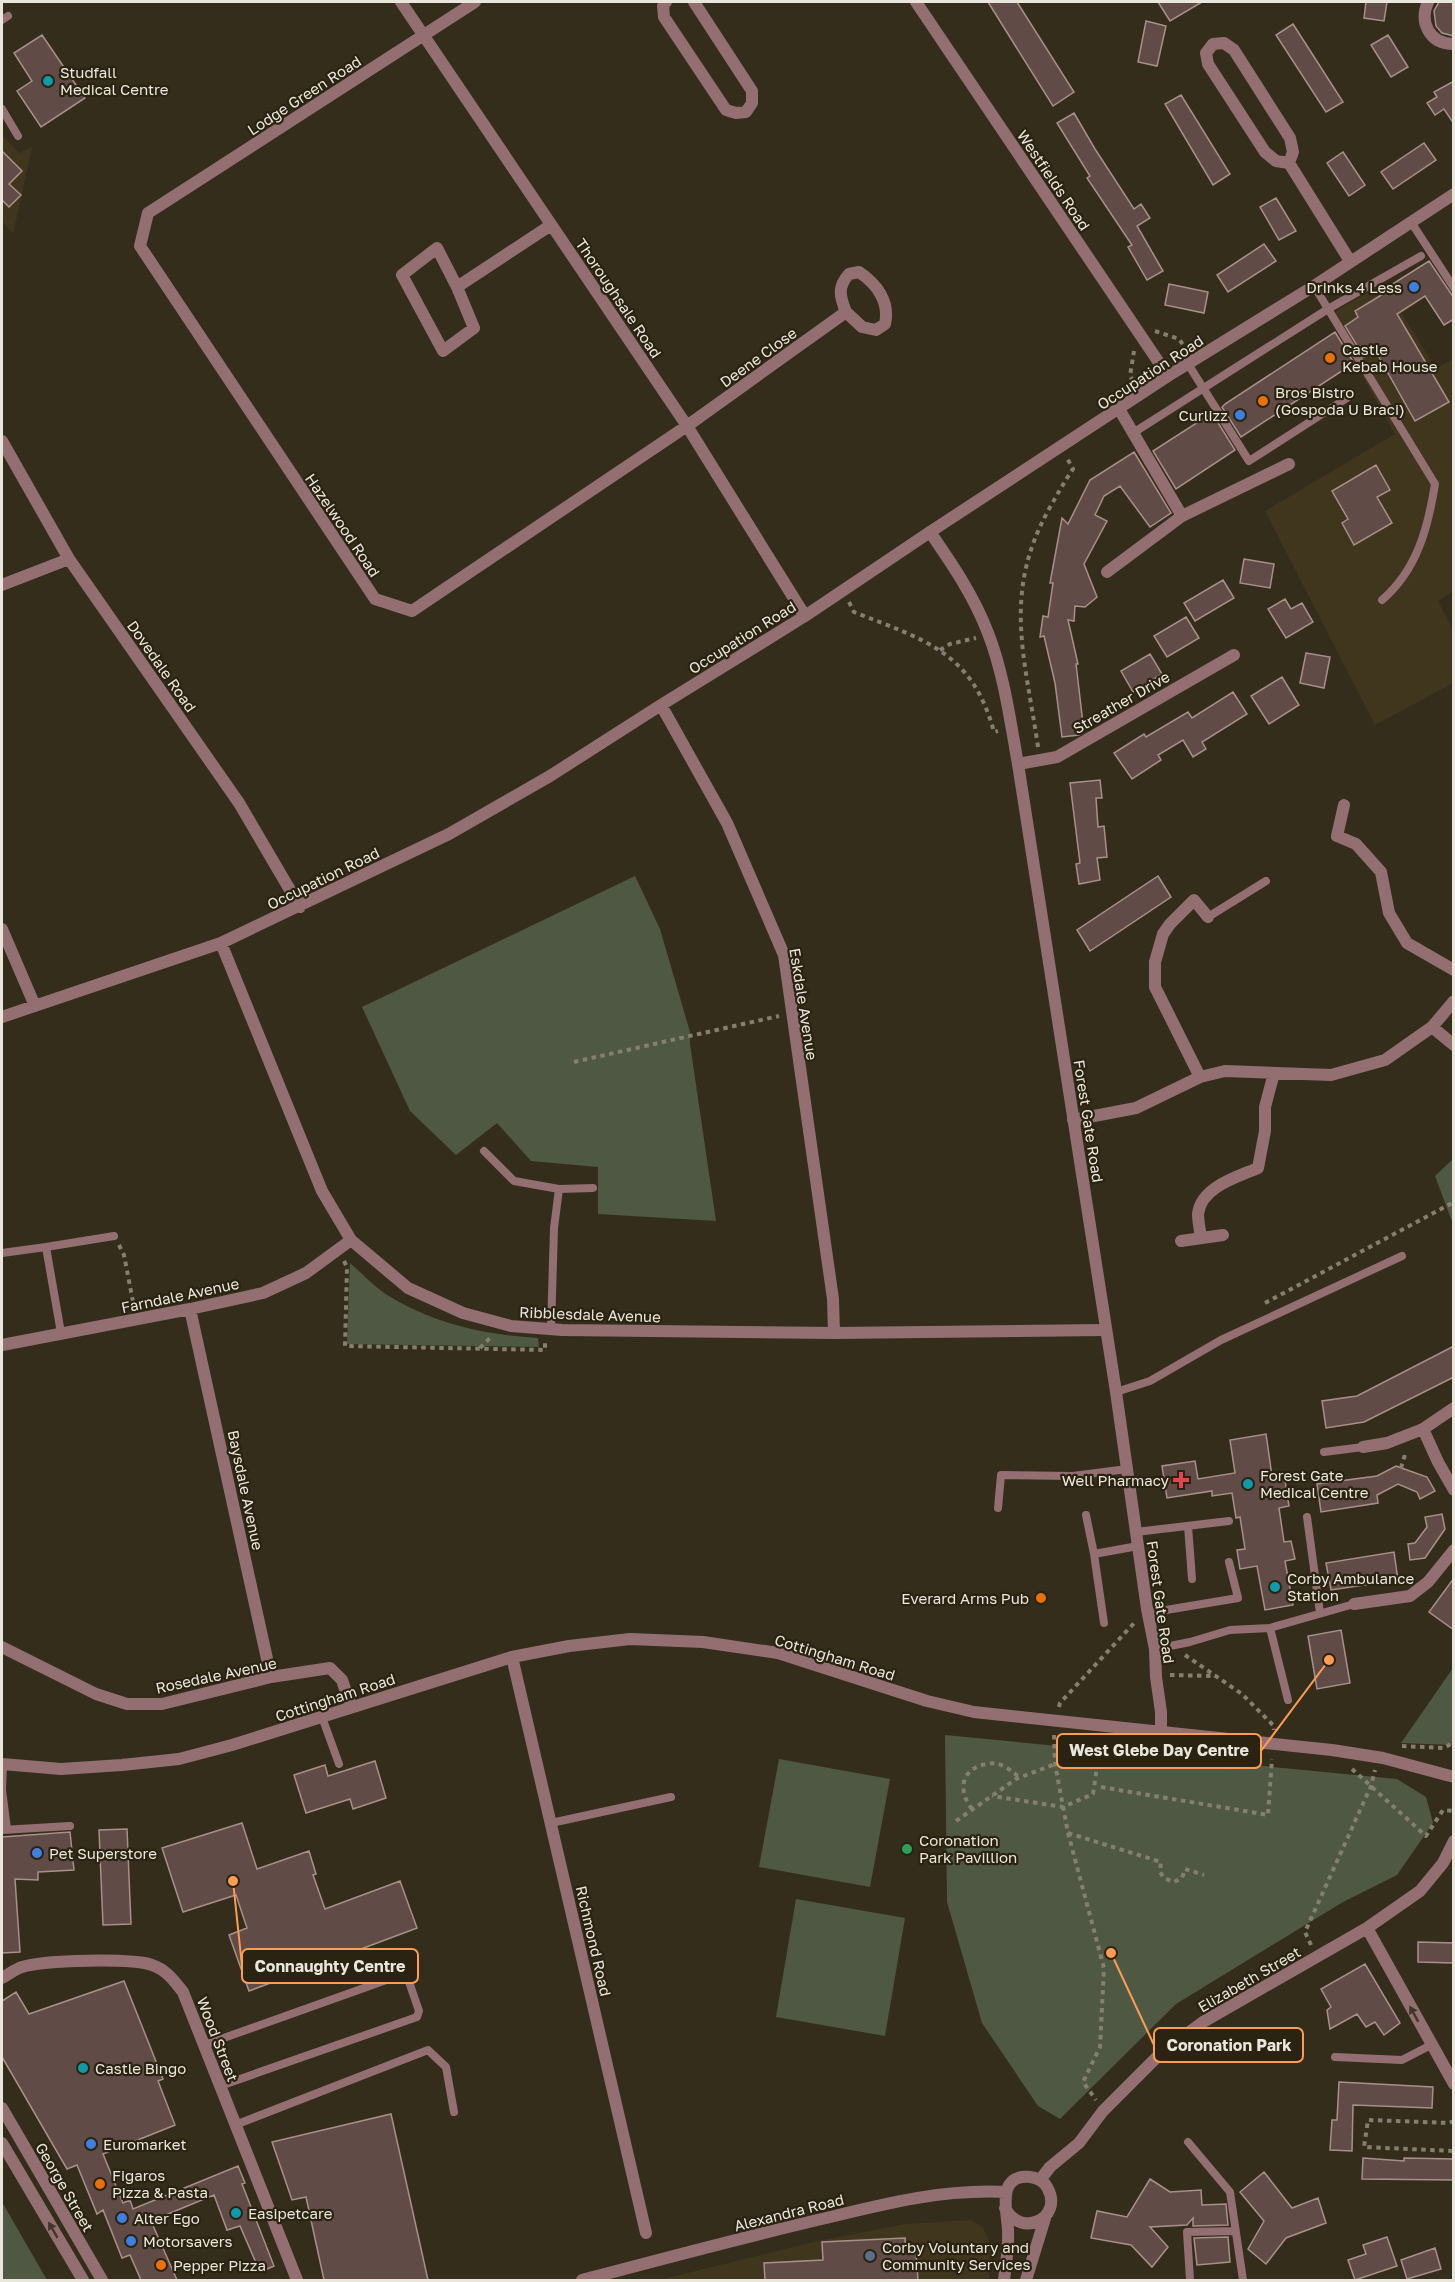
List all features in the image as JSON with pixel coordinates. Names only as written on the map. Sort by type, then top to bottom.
[{"type":"street","name":"Thoroughsale Road","points":[[401,2],[687,426],[805,616]]},
{"type":"street","name":"Lodge Green Road","points":[[148,213],[475,2]]},
{"type":"street","points":[[666,2],[663,6],[664,17],[726,110],[736,113],[746,112],[752,103],[752,91],[694,2]]},
{"type":"street","name":"Westfields Road","points":[[916,2],[1168,376]]},
{"type":"street","points":[[1428,2],[1424,11],[1427,30],[1438,41],[1454,44]]},
{"type":"street","points":[[1289,163],[1293,152],[1290,138],[1234,50],[1224,43],[1213,44],[1206,53],[1208,64],[1265,152],[1276,161],[1289,163],[1350,261]]},
{"type":"street","name":"Occupation Road","points":[[2,1017],[221,943],[449,834],[550,776],[805,616],[1168,376],[1314,286],[1454,194]]},
{"type":"street","name":"Hazelwood Road","points":[[148,213],[140,246],[375,599],[412,611],[687,426]]},
{"type":"street","points":[[457,287],[551,225]]},
{"type":"street","points":[[437,248],[457,287],[474,328],[443,351],[402,275],[437,248]]},
{"type":"street","points":[[859,273],[868,278],[885,300],[887,312],[885,324],[876,330],[862,327],[846,312],[840,298],[840,288],[849,274],[859,273]]},
{"type":"street","name":"Deene Close","points":[[687,426],[846,312]]},
{"type":"street","points":[[1119,409],[1182,516]]},
{"type":"street","name":"Dovedale Road","points":[[2,441],[69,559],[239,803],[300,907]]},
{"type":"street","points":[[1107,572],[1182,516],[1289,464]]},
{"type":"street","name":"Forest Gate Road","points":[[930,532],[969,592],[989,635],[1003,683],[1018,764],[1116,1392],[1147,1611],[1155,1649],[1161,1732]]},
{"type":"street","points":[[2,585],[69,559]]},
{"type":"street","name":"Streather Drive","points":[[1018,764],[1057,757],[1234,655]]},
{"type":"street","name":"Eskdale Avenue","points":[[661,705],[727,823],[784,955],[833,1299],[834,1333]]},
{"type":"street","points":[[1344,805],[1338,836],[1356,844],[1381,872],[1389,913],[1407,943],[1454,970]]},
{"type":"street","points":[[1200,1077],[1155,987],[1155,962],[1163,934],[1194,900],[1208,917]]},
{"type":"street","points":[[2,929],[35,1006]]},
{"type":"street","name":"Ribblesdale Avenue","points":[[221,943],[322,1191],[351,1240],[408,1288],[463,1313],[511,1326],[549,1329],[834,1333],[1105,1330]]},
{"type":"street","points":[[1073,1120],[1136,1108],[1200,1077],[1225,1071],[1331,1075],[1385,1060],[1432,1027],[1454,1001]]},
{"type":"street","points":[[1432,1027],[1454,1046]]},
{"type":"street","points":[[1201,1238],[1198,1213],[1205,1197],[1223,1183],[1258,1168],[1265,1131],[1265,1107],[1274,1073]]},
{"type":"street","points":[[1181,1241],[1223,1234]]},
{"type":"street","name":"Farndale Avenue","points":[[2,1345],[263,1293],[306,1273],[351,1240]]},
{"type":"street","name":"Baysdale Avenue","points":[[190,1309],[272,1677]]},
{"type":"street","points":[[1363,1447],[1387,1443],[1423,1429],[1454,1408]]},
{"type":"street","points":[[1423,1429],[1454,1490]]},
{"type":"street","points":[[1354,1604],[1410,1596],[1428,1582],[1454,1550]]},
{"type":"street","name":"Cottingham Road","points":[[2,1764],[61,1769],[122,1766],[179,1759],[232,1745],[512,1657],[569,1646],[630,1639],[703,1642],[778,1653],[927,1701],[974,1712],[1332,1750],[1380,1758],[1454,1777]]},
{"type":"street","name":"Rosedale Avenue","points":[[2,1647],[96,1695],[127,1704],[162,1704],[272,1677],[330,1668],[342,1680],[351,1707]]},
{"type":"street","name":"Richmond Road","points":[[512,1657],[646,2233]]},
{"type":"street","name":"Elizabeth Street","points":[[1040,2180],[1050,2167],[1079,2144],[1103,2111],[1161,2053],[1203,2022],[1367,1928],[1420,1891],[1443,1863],[1454,1841]]},
{"type":"street","points":[[1367,1928],[1454,2084]]},
{"type":"street","name":"Wood Street","points":[[2,1978],[20,1968],[46,1962],[134,1962],[153,1965],[169,1974],[183,1992],[297,2280]]},
{"type":"street","name":"George Street","points":[[2,2108],[102,2280]]},
{"type":"street","points":[[2,2143],[82,2280]]},
{"type":"street","points":[[1004,2280],[1008,2231],[1005,2208],[1006,2192],[1010,2185],[1020,2178],[1033,2177],[1046,2186],[1052,2200],[1026,2280]]},
{"type":"street","name":"Alexandra Road","points":[[582,2280],[785,2227],[918,2196],[978,2190],[1006,2192]]},
{"type":"street","points":[[1005,2208],[1013,2219],[1026,2224],[1040,2221],[1046,2215]]},
{"type":"lane","points":[[2,109],[18,136]]},
{"type":"lane","points":[[1411,222],[1454,288]]},
{"type":"lane","points":[[1133,433],[1328,309],[1421,256]]},
{"type":"lane","points":[[1314,286],[1435,484],[1423,540],[1398,587],[1382,600]]},
{"type":"lane","points":[[1188,364],[1250,461],[1347,399]]},
{"type":"lane","points":[[1208,917],[1266,881]]},
{"type":"lane","points":[[484,1151],[514,1181],[560,1189],[593,1188]]},
{"type":"lane","points":[[549,1329],[554,1228],[560,1189]]},
{"type":"lane","points":[[2,1253],[114,1236]]},
{"type":"lane","points":[[46,1247],[61,1334]]},
{"type":"lane","points":[[1116,1392],[1150,1381],[1221,1340],[1402,1256]]},
{"type":"lane","points":[[1324,1452],[1363,1447]]},
{"type":"lane","points":[[998,1508],[1001,1475],[1073,1476],[1127,1469]]},
{"type":"lane","points":[[1086,1515],[1104,1623]]},
{"type":"lane","points":[[1307,1517],[1320,1613]]},
{"type":"lane","points":[[1136,1532],[1229,1521]]},
{"type":"lane","points":[[1188,1526],[1192,1580]]},
{"type":"lane","points":[[1094,1554],[1138,1546]]},
{"type":"lane","points":[[1147,1611],[1238,1598],[1229,1562]]},
{"type":"lane","points":[[1155,1649],[1190,1642],[1230,1630],[1270,1628],[1354,1604]]},
{"type":"lane","points":[[1270,1628],[1288,1700]]},
{"type":"lane","points":[[322,1717],[339,1764]]},
{"type":"lane","points":[[2,1764],[4,1829],[70,1826]]},
{"type":"lane","points":[[551,1823],[671,1797]]},
{"type":"lane","points":[[204,2045],[406,1973],[419,2012],[417,2017],[220,2086]]},
{"type":"lane","points":[[1335,2057],[1402,2060],[1431,2045]]},
{"type":"lane","points":[[235,2125],[428,2049],[446,2067],[454,2112]]},
{"type":"lane","points":[[1188,2142],[1230,2192],[1243,2280]]},
{"type":"lane","points":[[1190,2280],[1187,2232],[1236,2231]]},
{"type":"path","points":[[1040,760],[1020,622],[1021,588],[1026,563],[1038,529],[1073,470],[1061,447]]},
{"type":"path","points":[[843,590],[854,612],[918,636],[957,664],[977,687],[988,711],[994,732],[1012,730]]},
{"type":"path","points":[[940,650],[950,645],[989,635]]},
{"type":"path","points":[[574,1062],[792,1013]]},
{"type":"path","points":[[1262,1305],[1454,1202]]},
{"type":"path","points":[[114,1236],[124,1255],[136,1319]]},
{"type":"path","points":[[339,1249],[347,1267],[345,1346],[545,1350],[549,1329]]},
{"type":"path","points":[[1103,2111],[1083,2082],[1100,2047],[1104,1968],[1068,1833],[1055,1764],[1054,1722],[1060,1703],[1147,1611]]},
{"type":"path","points":[[1156,1677],[1179,1674],[1218,1676]]},
{"type":"path","points":[[1316,1958],[1305,1932],[1371,1786],[1383,1745],[1444,1748],[1454,1742]]},
{"type":"path","points":[[1332,1750],[1426,1836],[1443,1810],[1454,1811]]},
{"type":"path","points":[[972,1809],[965,1800],[963,1789],[964,1780],[971,1770],[982,1764],[997,1763],[1020,1778]]},
{"type":"path","points":[[956,1821],[972,1809],[992,1796],[1020,1778],[1055,1764],[1097,1767],[1093,1794],[1063,1807],[992,1796]]},
{"type":"path","points":[[1068,1833],[1161,1862],[1160,1872],[1164,1878],[1174,1882],[1182,1878],[1185,1869],[1204,1875]]},
{"type":"path","points":[[1454,2121],[1449,2123],[1368,2120],[1364,2147],[1454,2151]]},
{"type":"shaded area","points":[[2,135],[19,153],[32,147],[13,234],[2,221]]},
{"type":"shaded area","points":[[1383,283],[1436,369],[1453,359],[1453,591],[1438,601],[1453,630],[1453,683],[1375,725],[1265,511],[1395,434],[1328,316]]},
{"type":"shaded area","points":[[971,2220],[983,2227],[991,2245],[989,2280],[659,2280],[818,2241],[905,2224]]},
{"type":"green space","points":[[635,876],[660,929],[690,1032],[716,1221],[598,1214],[598,1167],[531,1161],[497,1123],[456,1155],[410,1111],[362,1007]]},
{"type":"green space","points":[[1453,1159],[1453,1224],[1435,1176]]},
{"type":"green space","points":[[350,1263],[384,1293],[424,1314],[480,1331],[538,1338],[539,1347],[347,1344]]},
{"type":"green space","points":[[1453,1668],[1453,1745],[1401,1743]]},
{"type":"green space","points":[[945,1735],[1397,1779],[1426,1797],[1433,1823],[1397,1875],[1343,1902],[1176,2004],[1060,2119],[1038,2106],[982,2023],[947,1902]]},
{"type":"green space","points":[[779,1759],[890,1779],[870,1887],[759,1867]]},
{"type":"green space","points":[[796,1899],[905,1918],[885,2036],[776,2017]]},
{"type":"green space","points":[[2,2202],[47,2280],[2,2280]]},
{"type":"building","points":[[988,2],[1017,2],[1074,92],[1053,106]]},
{"type":"building","points":[[1158,2],[1202,2],[1170,21]]},
{"type":"building","points":[[1366,2],[1387,2],[1384,21],[1364,18]]},
{"type":"building","points":[[1439,2],[1454,2],[1454,36],[1442,33],[1436,26],[1434,11]]},
{"type":"building","points":[[1146,21],[1166,26],[1157,66],[1138,62]]},
{"type":"building","points":[[1293,24],[1343,102],[1326,112],[1276,35]]},
{"type":"building","name":"Studfall Medical Centre","points":[[42,35],[85,98],[41,127],[17,91],[32,81],[14,53]]},
{"type":"building","points":[[1388,35],[1408,67],[1391,77],[1371,45]]},
{"type":"building","points":[[1454,81],[1454,124],[1444,109],[1435,115],[1427,103],[1437,97],[1434,92]]},
{"type":"building","points":[[1181,95],[1230,174],[1213,185],[1165,104]]},
{"type":"building","points":[[1074,113],[1134,209],[1141,204],[1150,218],[1137,226],[1163,271],[1147,280],[1128,247],[1132,245],[1087,178],[1090,176],[1057,123]]},
{"type":"building","points":[[1424,143],[1436,160],[1393,189],[1381,172]]},
{"type":"building","points":[[2,151],[22,171],[9,184],[21,195],[9,207],[2,200]]},
{"type":"building","points":[[1343,152],[1365,185],[1349,196],[1327,163]]},
{"type":"building","points":[[1276,198],[1296,231],[1279,240],[1260,207]]},
{"type":"building","points":[[1264,244],[1276,261],[1228,292],[1217,275]]},
{"type":"building","points":[[1429,261],[1454,298],[1454,319],[1444,325],[1425,296],[1397,314],[1449,402],[1415,421],[1375,350],[1364,357],[1345,326],[1358,317],[1355,311],[1393,288],[1391,285]]},
{"type":"building","points":[[1169,284],[1208,292],[1204,313],[1165,305]]},
{"type":"building","points":[[1335,332],[1354,363],[1241,437],[1222,407]]},
{"type":"building","points":[[1212,413],[1235,450],[1176,489],[1153,451]]},
{"type":"building","points":[[1134,452],[1171,513],[1150,527],[1120,486],[1104,496],[1095,515],[1107,521],[1084,564],[1097,597],[1085,607],[1075,606],[1074,621],[1068,620],[1078,664],[1076,664],[1084,732],[1079,735],[1062,737],[1055,683],[1044,636],[1040,637],[1043,616],[1048,617],[1053,583],[1050,583],[1062,518],[1068,524],[1090,480]]},
{"type":"building","points":[[1376,465],[1390,490],[1377,497],[1392,523],[1354,545],[1342,523],[1348,519],[1332,491]]},
{"type":"building","points":[[1244,559],[1274,564],[1270,588],[1240,583]]},
{"type":"building","points":[[1223,580],[1234,598],[1195,621],[1184,603]]},
{"type":"building","points":[[1285,599],[1291,609],[1302,603],[1313,622],[1286,638],[1268,609]]},
{"type":"building","points":[[1186,617],[1199,638],[1167,657],[1154,636]]},
{"type":"building","points":[[1306,653],[1330,657],[1324,688],[1300,683]]},
{"type":"building","points":[[1150,654],[1162,674],[1133,692],[1121,671]]},
{"type":"building","points":[[1282,677],[1299,705],[1269,724],[1251,696]]},
{"type":"building","points":[[1233,692],[1247,714],[1202,742],[1206,749],[1193,757],[1183,740],[1158,755],[1161,760],[1132,779],[1114,753],[1144,734],[1146,737],[1188,712],[1192,718]]},
{"type":"building","points":[[1100,780],[1102,798],[1096,798],[1098,827],[1104,826],[1107,857],[1097,858],[1100,880],[1079,884],[1076,864],[1080,863],[1070,783]]},
{"type":"building","points":[[1158,876],[1171,897],[1090,951],[1077,930]]},
{"type":"building","points":[[1454,1346],[1454,1377],[1364,1422],[1326,1428],[1322,1401],[1357,1396]]},
{"type":"building","points":[[1266,1434],[1272,1476],[1284,1474],[1289,1506],[1279,1508],[1284,1542],[1291,1541],[1295,1559],[1285,1561],[1293,1605],[1265,1610],[1257,1566],[1240,1569],[1237,1550],[1245,1549],[1240,1517],[1236,1518],[1232,1493],[1212,1496],[1212,1491],[1167,1498],[1162,1466],[1195,1461],[1198,1479],[1235,1473],[1230,1440]]},
{"type":"building","points":[[1396,1466],[1427,1477],[1435,1491],[1420,1499],[1417,1492],[1398,1484],[1377,1495],[1378,1503],[1321,1512],[1317,1484],[1377,1476]]},
{"type":"building","points":[[1442,1514],[1445,1529],[1425,1558],[1410,1560],[1408,1544],[1415,1543],[1427,1527],[1425,1517]]},
{"type":"building","points":[[1394,1552],[1398,1580],[1331,1590],[1326,1563]]},
{"type":"building","points":[[1454,1578],[1454,1630],[1429,1612]]},
{"type":"building","points":[[1341,1630],[1350,1683],[1317,1689],[1308,1636]]},
{"type":"building","points":[[375,1761],[386,1798],[353,1809],[350,1799],[306,1813],[294,1775],[325,1765],[328,1776]]},
{"type":"building","points":[[242,1823],[257,1869],[309,1851],[316,1874],[313,1875],[325,1909],[400,1881],[417,1928],[249,1991],[229,1935],[247,1928],[236,1895],[183,1912],[162,1848]]},
{"type":"building","points":[[127,1829],[131,1924],[103,1925],[99,1830]]},
{"type":"building","name":"Pet Superstore","points":[[70,1832],[74,1870],[38,1872],[38,1880],[15,1879],[20,1952],[2,1953],[2,1837]]},
{"type":"building","points":[[1418,1942],[1454,1943],[1454,1963],[1418,1962]]},
{"type":"building","points":[[1365,1964],[1400,2023],[1384,2035],[1375,2022],[1366,2027],[1357,2014],[1330,2029],[1327,2010],[1331,2007],[1321,1989]]},
{"type":"building","points":[[124,1981],[163,2079],[158,2081],[175,2125],[103,2154],[123,2203],[130,2200],[133,2209],[238,2166],[245,2183],[242,2184],[274,2266],[260,2272],[240,2226],[227,2230],[214,2195],[151,2221],[177,2280],[141,2280],[130,2255],[122,2258],[103,2210],[97,2214],[77,2165],[67,2169],[2,2057],[2,2001],[16,1992],[29,2014]]},
{"type":"building","points":[[1339,2082],[1433,2087],[1432,2108],[1353,2105],[1352,2151],[1330,2150],[1332,2120],[1337,2120]]},
{"type":"building","points":[[391,2114],[428,2280],[324,2280],[306,2197],[292,2200],[272,2142]]},
{"type":"building","points":[[1363,2158],[1404,2161],[1404,2158],[1454,2159],[1454,2180],[1362,2179]]},
{"type":"building","points":[[1264,2172],[1292,2208],[1318,2198],[1326,2223],[1286,2238],[1266,2264],[1248,2249],[1264,2221],[1240,2192]]},
{"type":"building","points":[[1150,2179],[1170,2192],[1201,2190],[1202,2205],[1226,2204],[1228,2225],[1193,2226],[1193,2218],[1187,2225],[1150,2227],[1168,2247],[1152,2267],[1131,2245],[1091,2238],[1097,2211],[1127,2217]]},
{"type":"building","points":[[1228,2237],[1230,2262],[1197,2265],[1194,2238]]},
{"type":"building","points":[[1387,2237],[1397,2266],[1355,2280],[1348,2260],[1366,2254],[1363,2245]]},
{"type":"building","name":"Corby Voluntary and Community Services","points":[[905,2238],[906,2253],[916,2253],[918,2280],[765,2280],[764,2263],[823,2260],[822,2242]]},
{"type":"building","points":[[1435,2248],[1441,2269],[1407,2279],[1401,2260]]},
{"type":"place","name":"Studfall Medical Centre","points":[[48,81]]},
{"type":"place","name":"Drinks 4 Less","points":[[1414,287]]},
{"type":"place","name":"Castle Kebab House","points":[[1330,358]]},
{"type":"place","name":"Bros Bistro (Gospoda U Braci)","points":[[1263,401]]},
{"type":"place","name":"Curlizz","points":[[1240,415]]},
{"type":"place","name":"Well Pharmacy","points":[[1181,1480]]},
{"type":"place","name":"Forest Gate Medical Centre","points":[[1248,1484]]},
{"type":"place","name":"Corby Ambulance Station","points":[[1275,1587]]},
{"type":"place","name":"Everard Arms Pub","points":[[1041,1598]]},
{"type":"place","name":"West Glebe Day Centre","points":[[1329,1660]]},
{"type":"place","name":"Coronation Park Pavillion","points":[[907,1849]]},
{"type":"place","name":"Pet Superstore","points":[[37,1853]]},
{"type":"place","name":"Connaughty Centre","points":[[233,1881]]},
{"type":"place","name":"Coronation Park","points":[[1111,1953]]},
{"type":"place","name":"Castle Bingo","points":[[83,2068]]},
{"type":"place","name":"Euromarket","points":[[91,2144]]},
{"type":"place","name":"Figaros Pizza & Pasta","points":[[100,2184]]},
{"type":"place","name":"Easipetcare","points":[[236,2213]]},
{"type":"place","name":"Alter Ego","points":[[122,2218]]},
{"type":"place","name":"Motorsavers","points":[[131,2241]]},
{"type":"place","name":"Corby Voluntary and Community Services","points":[[870,2256]]},
{"type":"place","name":"Pepper Pizza","points":[[161,2265]]}]
